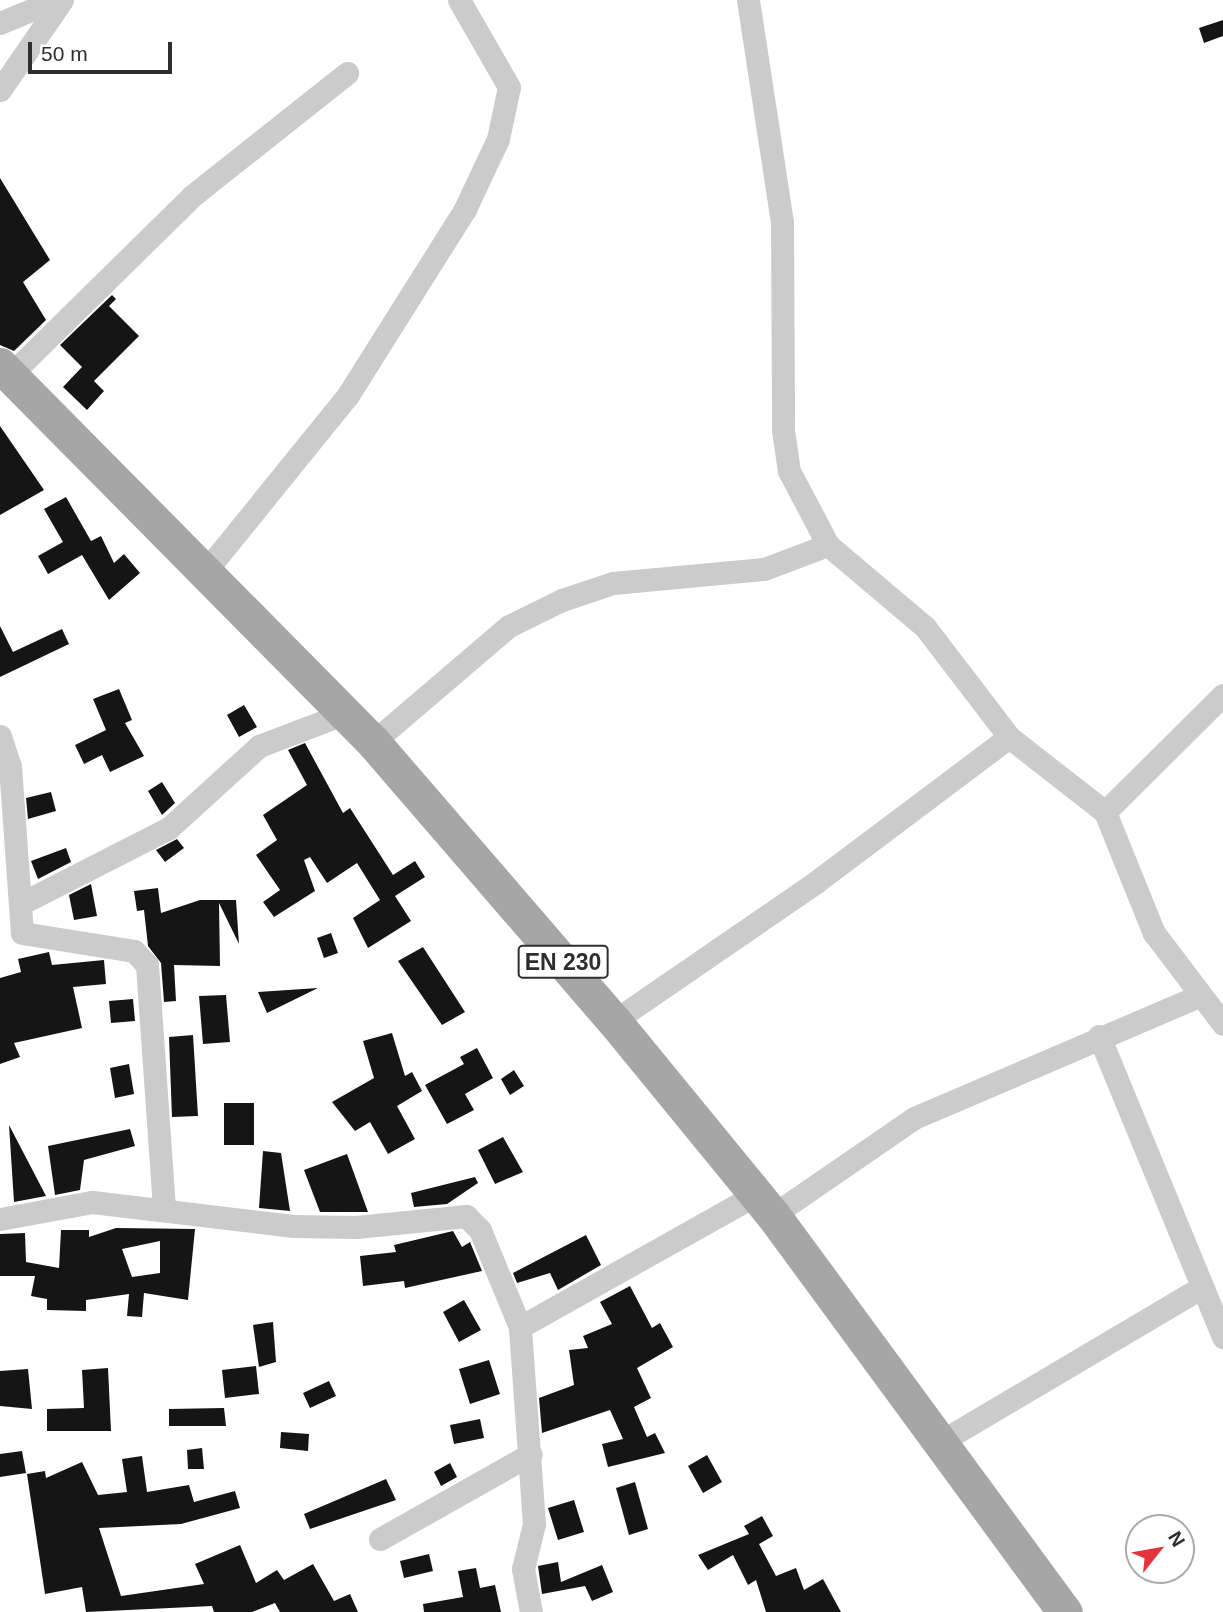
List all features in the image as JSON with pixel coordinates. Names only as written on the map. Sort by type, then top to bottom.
[{"type":"main road","name":"EN 230","points":[[5,370],[373,742],[614,1021],[764,1205],[1065,1612]]},
{"type":"street","points":[[0,23],[55,0]]},
{"type":"street","points":[[0,90],[62,0]]},
{"type":"street","points":[[204,573],[348,395],[464,209],[498,139],[509,87],[460,0]]},
{"type":"street","points":[[755,2],[782,222],[783,430],[789,471],[828,545],[925,627],[1009,737],[1105,812],[1154,933],[1196,996],[1223,1024]]},
{"type":"street","points":[[5,370],[192,196],[347,73]]},
{"type":"street","points":[[373,742],[509,626],[562,600],[613,583],[764,569],[828,545]]},
{"type":"street","points":[[1105,812],[1218,708]]},
{"type":"street","points":[[22,903],[169,828],[259,747],[343,714]]},
{"type":"street","points":[[0,736],[10,766],[22,903],[11,936],[134,951],[147,965],[164,1208]]},
{"type":"street","points":[[614,1021],[816,882],[1009,737]]},
{"type":"street","points":[[520,1327],[764,1205],[914,1118],[1196,996]]},
{"type":"street","points":[[1099,1036],[1223,1337]]},
{"type":"street","points":[[0,1219],[92,1202],[306,1226],[466,1216],[480,1230],[520,1327],[534,1524],[523,1569],[531,1612]]},
{"type":"street","points":[[940,1441],[1202,1287]]},
{"type":"street","points":[[380,1539],[531,1454]]},
{"type":"building","points":[[1223,20],[1223,36],[1204,43],[1199,28]]},
{"type":"building","points":[[0,178],[50,260],[23,282],[46,320],[14,351],[0,345]]},
{"type":"building","points":[[112,295],[116,299],[109,306],[139,336],[94,381],[104,391],[87,410],[63,387],[82,367],[60,345]]},
{"type":"building","points":[[0,426],[44,490],[0,515]]},
{"type":"building","points":[[66,497],[91,541],[101,536],[114,563],[124,554],[140,573],[109,600],[82,555],[48,574],[38,556],[63,542],[44,509]]},
{"type":"building","points":[[0,626],[13,652],[62,629],[69,644],[0,677]]},
{"type":"building","points":[[119,689],[132,720],[125,723],[144,756],[110,772],[102,755],[84,764],[75,745],[106,730],[93,699]]},
{"type":"building","points":[[244,705],[257,727],[239,737],[227,715]]},
{"type":"building","points":[[305,743],[343,813],[350,808],[393,875],[415,861],[425,877],[395,896],[411,921],[368,948],[353,918],[380,900],[357,863],[327,883],[310,857],[304,860],[315,891],[274,917],[263,902],[280,890],[256,855],[277,840],[263,815],[307,785],[288,750]]},
{"type":"building","points":[[162,782],[175,803],[162,815],[148,791]]},
{"type":"building","points":[[51,792],[56,811],[28,819],[26,798]]},
{"type":"building","points":[[177,839],[184,848],[165,862],[156,850]]},
{"type":"building","points":[[66,848],[71,862],[38,879],[31,861]]},
{"type":"building","points":[[91,884],[97,916],[74,920],[69,895]]},
{"type":"building","points":[[158,888],[161,913],[200,900],[236,900],[239,944],[219,903],[220,966],[174,965],[176,1001],[164,1002],[161,963],[148,946],[144,910],[137,911],[134,891]]},
{"type":"building","points":[[331,933],[338,953],[324,958],[317,938]]},
{"type":"building","points":[[423,947],[465,1012],[442,1025],[398,961]]},
{"type":"building","points":[[49,952],[52,965],[104,960],[106,984],[73,987],[82,1028],[14,1043],[20,1057],[0,1064],[0,978],[21,972],[18,959]]},
{"type":"building","points":[[318,988],[267,1013],[258,992]]},
{"type":"building","points":[[226,995],[230,1042],[203,1044],[199,996]]},
{"type":"building","points":[[133,999],[135,1021],[111,1023],[109,1001]]},
{"type":"building","points":[[392,1033],[405,1076],[412,1072],[422,1091],[397,1106],[415,1139],[388,1154],[370,1122],[355,1131],[332,1102],[374,1078],[363,1041]]},
{"type":"building","points":[[193,1035],[198,1116],[172,1117],[169,1037]]},
{"type":"building","points":[[477,1048],[493,1078],[465,1094],[474,1110],[447,1124],[425,1085],[464,1064],[460,1057]]},
{"type":"building","points":[[129,1064],[134,1094],[115,1098],[110,1068]]},
{"type":"building","points":[[514,1070],[524,1086],[510,1095],[501,1079]]},
{"type":"building","points":[[224,1103],[254,1103],[254,1145],[224,1145]]},
{"type":"building","points":[[9,1125],[46,1196],[14,1202]]},
{"type":"building","points":[[130,1129],[135,1146],[84,1160],[80,1190],[55,1195],[48,1146]]},
{"type":"building","points":[[503,1137],[523,1172],[495,1184],[478,1150]]},
{"type":"building","points":[[263,1151],[281,1153],[290,1211],[259,1208]]},
{"type":"building","points":[[347,1154],[368,1212],[320,1212],[304,1170]]},
{"type":"building","points":[[475,1177],[478,1183],[447,1204],[414,1207],[411,1193]]},
{"type":"building","points":[[116,1228],[195,1229],[188,1300],[144,1293],[142,1317],[127,1316],[129,1294],[86,1300],[86,1311],[47,1310],[47,1299],[31,1296],[35,1276],[0,1276],[0,1234],[25,1233],[26,1262],[59,1268],[61,1230],[89,1230],[89,1237]],"holes":[[[160,1241],[160,1273],[132,1277],[122,1249]]]},
{"type":"building","points":[[453,1231],[462,1247],[470,1242],[482,1271],[405,1288],[404,1281],[363,1286],[360,1256],[396,1252],[394,1245]]},
{"type":"building","points":[[586,1235],[601,1265],[558,1290],[550,1273],[517,1283],[513,1273]]},
{"type":"building","points":[[630,1286],[652,1328],[660,1323],[673,1347],[637,1368],[651,1398],[634,1407],[647,1437],[655,1433],[665,1453],[608,1467],[602,1444],[623,1439],[610,1410],[542,1433],[539,1398],[574,1385],[569,1350],[588,1348],[583,1336],[612,1324],[600,1302]]},
{"type":"building","points":[[464,1300],[481,1330],[459,1342],[443,1312]]},
{"type":"building","points":[[273,1322],[276,1362],[259,1367],[253,1325]]},
{"type":"building","points":[[489,1360],[500,1394],[470,1404],[459,1369]]},
{"type":"building","points":[[256,1366],[259,1394],[225,1398],[222,1370]]},
{"type":"building","points":[[108,1368],[111,1431],[47,1431],[47,1409],[84,1408],[82,1370]]},
{"type":"building","points":[[28,1369],[32,1409],[0,1406],[0,1371]]},
{"type":"building","points":[[329,1381],[336,1396],[310,1408],[303,1393]]},
{"type":"building","points":[[224,1408],[226,1426],[169,1426],[169,1409]]},
{"type":"building","points":[[480,1419],[484,1438],[454,1444],[450,1425]]},
{"type":"building","points":[[281,1432],[309,1434],[308,1451],[280,1448]]},
{"type":"building","points":[[202,1448],[204,1469],[188,1469],[187,1450]]},
{"type":"building","points":[[22,1451],[26,1473],[0,1477],[0,1454]]},
{"type":"building","points":[[707,1455],[722,1482],[703,1493],[688,1466]]},
{"type":"building","points":[[142,1456],[147,1492],[189,1485],[194,1502],[235,1491],[240,1508],[181,1524],[99,1528],[121,1596],[204,1584],[195,1564],[240,1545],[256,1583],[277,1570],[284,1580],[313,1564],[334,1601],[350,1594],[358,1612],[280,1612],[275,1603],[252,1612],[214,1612],[212,1606],[86,1612],[82,1587],[45,1594],[27,1474],[45,1471],[46,1478],[82,1462],[98,1495],[127,1492],[122,1459]]},
{"type":"building","points":[[450,1463],[457,1477],[441,1486],[434,1472]]},
{"type":"building","points":[[386,1479],[396,1500],[310,1529],[304,1514]]},
{"type":"building","points":[[635,1482],[648,1529],[629,1535],[616,1488]]},
{"type":"building","points":[[574,1500],[584,1532],[558,1540],[548,1508]]},
{"type":"building","points":[[762,1516],[773,1536],[759,1544],[776,1576],[796,1568],[804,1590],[823,1579],[841,1612],[766,1612],[756,1580],[748,1585],[733,1555],[708,1570],[698,1555],[749,1534],[744,1526]]},
{"type":"building","points":[[429,1554],[433,1571],[404,1578],[400,1561]]},
{"type":"building","points":[[558,1562],[561,1582],[602,1565],[613,1592],[592,1601],[585,1586],[542,1594],[538,1566]]},
{"type":"building","points":[[476,1568],[480,1588],[495,1585],[501,1612],[424,1612],[423,1604],[463,1597],[458,1571]]}]
